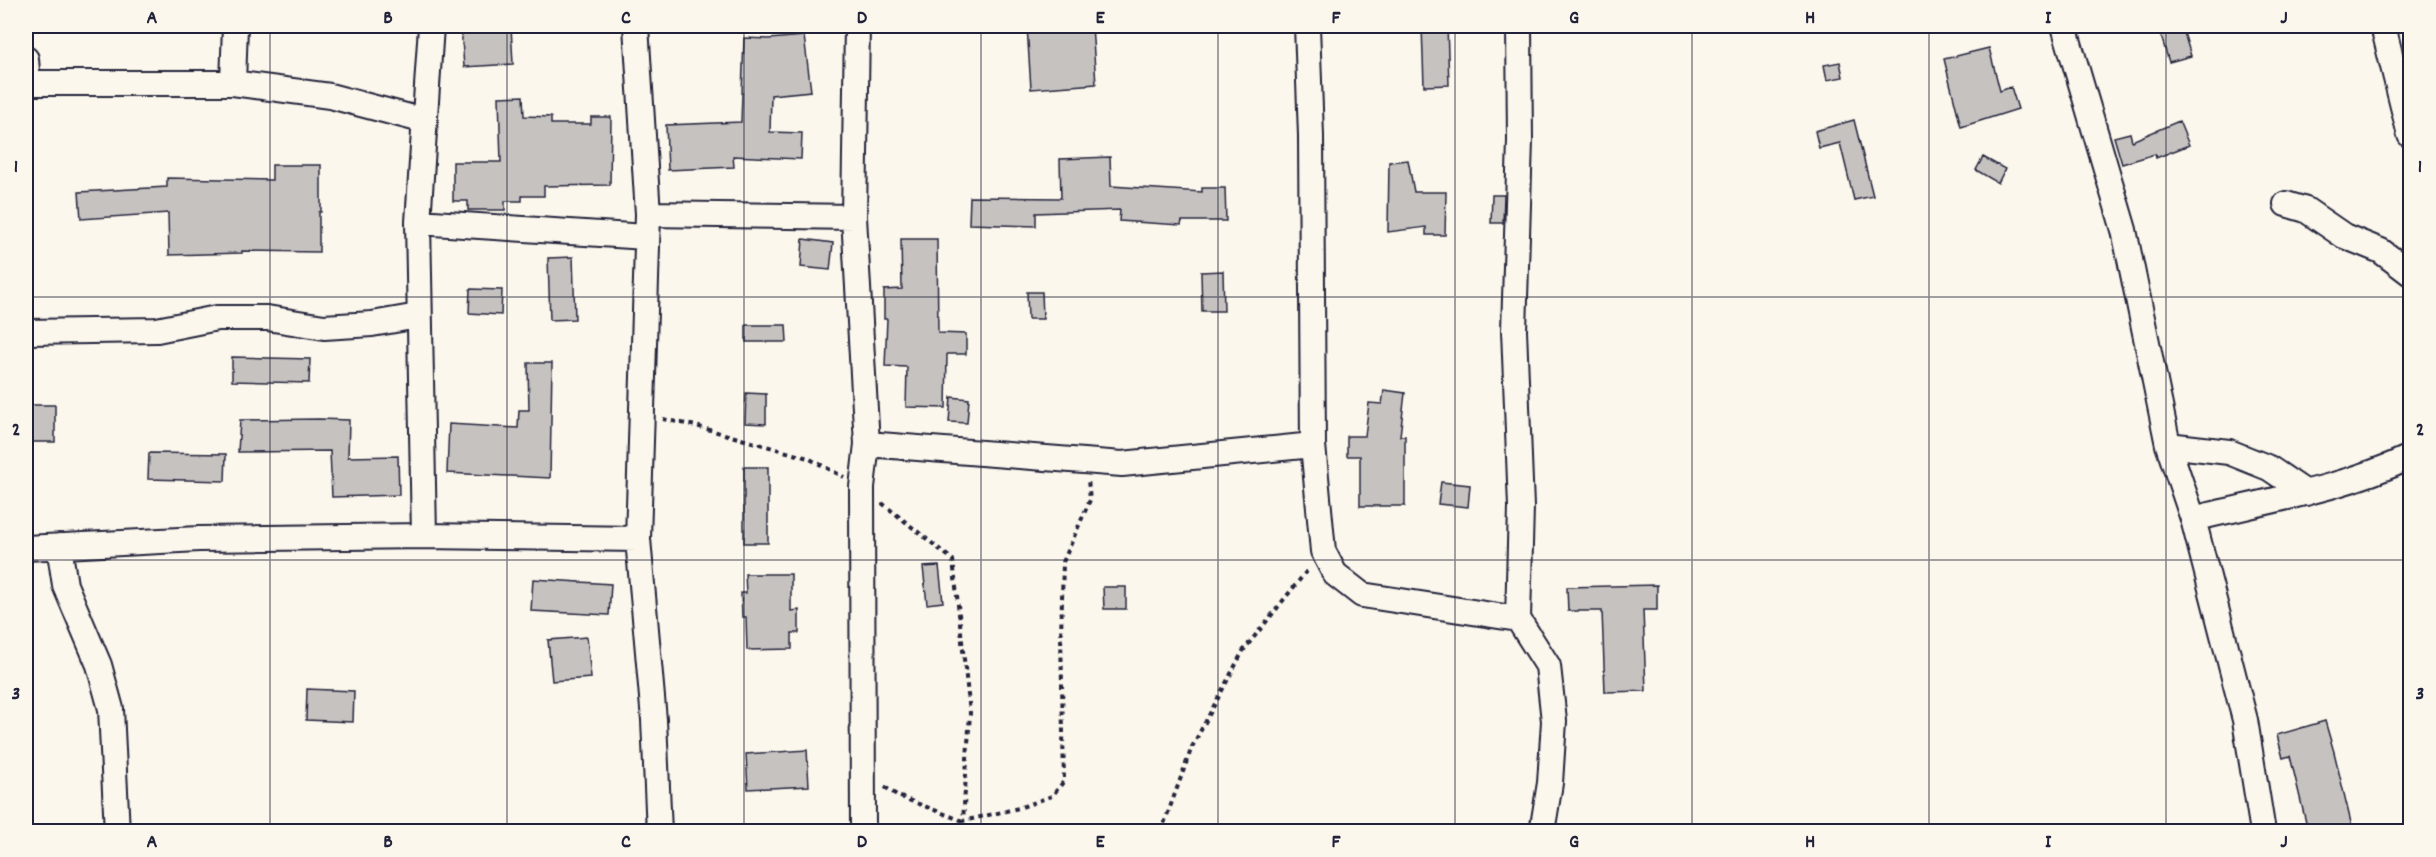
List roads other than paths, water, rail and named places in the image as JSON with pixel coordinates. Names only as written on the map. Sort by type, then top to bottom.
[{"type":"street","points":[[233,83],[235,26]]},
{"type":"street","points":[[424,536],[418,222],[431,26]]},
{"type":"street","points":[[636,26],[647,225],[638,539],[654,720],[659,831]]},
{"type":"street","points":[[857,26],[854,217],[867,444],[862,487],[863,831]]},
{"type":"street","points":[[1307,26],[1311,136],[1312,445],[1323,550],[1335,574],[1362,595],[1518,619]]},
{"type":"street","points":[[1519,26],[1520,141],[1514,330],[1521,507],[1518,619],[1548,666],[1554,721],[1550,783],[1542,831]]},
{"type":"street","points":[[2064,26],[2124,230],[2168,445],[2193,519],[2245,720],[2263,831]]},
{"type":"street","points":[[2383,26],[2410,135]]},
{"type":"street","points":[[26,75],[233,83],[330,96],[425,121]]},
{"type":"street","points":[[2286,204],[2306,210],[2344,236],[2381,251],[2410,273]]},
{"type":"street","points":[[418,222],[647,225],[854,217]]},
{"type":"street","points":[[26,332],[157,330],[217,318],[267,318],[324,327],[372,324],[418,316]]},
{"type":"street","points":[[867,444],[1122,464],[1312,445]]},
{"type":"street","points":[[2168,445],[2229,452],[2269,468],[2306,493]]},
{"type":"street","points":[[2193,519],[2306,493],[2380,472],[2410,457]]},
{"type":"street","points":[[26,548],[199,539],[424,536],[638,539]]},
{"type":"street","points":[[59,546],[65,585],[99,665],[111,709],[117,831]]}]
